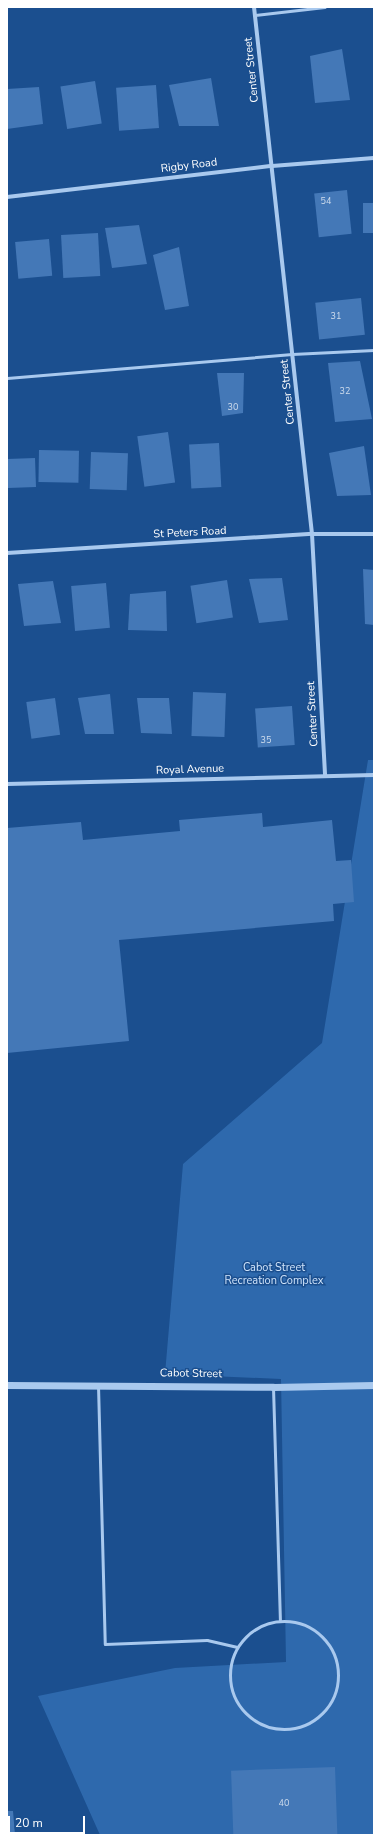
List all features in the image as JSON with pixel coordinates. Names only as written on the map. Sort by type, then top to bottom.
[{"type":"street","name":"Center Street","points":[[254,7],[312,534],[325,776]]},
{"type":"street","name":"Rigby Road","points":[[7,197],[272,166],[374,158]]},
{"type":"street","name":"St Peters Road","points":[[7,552],[312,534],[374,534]]},
{"type":"street","name":"Royal Avenue","points":[[7,784],[374,775]]},
{"type":"street","name":"Cabot Street","points":[[7,1384],[273,1387],[374,1385]]},
{"type":"lane","points":[[255,16],[325,7]]},
{"type":"lane","points":[[7,378],[292,354],[374,350]]},
{"type":"lane","points":[[98,1384],[105,1644],[207,1640],[237,1647]]},
{"type":"lane","points":[[273,1387],[280,1620]]},
{"type":"lane","points":[[280,1620],[305,1624],[323,1636],[336,1657],[339,1679],[333,1701],[316,1720],[297,1729],[272,1729],[250,1718],[237,1703],[230,1684],[230,1664],[237,1647],[254,1629],[280,1620]]},
{"type":"green space","name":"Cabot Street Recreation Complex","points":[[368,760],[374,760],[374,1835],[100,1835],[38,1696],[175,1668],[286,1662],[281,1379],[165,1374],[183,1164],[322,1043]]},
{"type":"building","points":[[342,49],[350,100],[315,103],[310,56]]},
{"type":"building","points":[[211,78],[219,126],[179,126],[169,85]]},
{"type":"building","points":[[95,81],[102,123],[67,129],[60,86]]},
{"type":"building","points":[[156,85],[159,128],[119,131],[116,88]]},
{"type":"building","points":[[39,87],[43,124],[7,129],[7,89]]},
{"type":"building","points":[[347,190],[352,234],[319,237],[314,193]]},
{"type":"building","points":[[363,203],[374,203],[374,233],[363,233]]},
{"type":"building","points":[[139,225],[147,264],[112,268],[105,228]]},
{"type":"building","points":[[98,233],[100,276],[63,278],[61,235]]},
{"type":"building","points":[[49,239],[52,276],[18,279],[15,242]]},
{"type":"building","points":[[179,247],[189,306],[165,310],[153,255]]},
{"type":"building","points":[[361,298],[365,335],[319,340],[315,303]]},
{"type":"building","points":[[360,361],[372,419],[335,422],[328,363]]},
{"type":"building","points":[[217,373],[244,373],[243,413],[222,416]]},
{"type":"building","points":[[168,432],[175,483],[144,487],[137,436]]},
{"type":"building","points":[[219,443],[221,487],[191,489],[189,445]]},
{"type":"building","points":[[364,446],[371,495],[337,496],[329,453]]},
{"type":"building","points":[[39,450],[79,451],[78,483],[38,482]]},
{"type":"building","points":[[91,452],[128,453],[127,490],[90,489]]},
{"type":"building","points":[[35,458],[36,487],[8,488],[7,459]]},
{"type":"building","points":[[363,569],[374,570],[374,625],[365,624]]},
{"type":"building","points":[[282,578],[288,620],[259,623],[249,579]]},
{"type":"building","points":[[227,580],[233,618],[196,623],[190,586]]},
{"type":"building","points":[[53,581],[61,623],[24,626],[18,584]]},
{"type":"building","points":[[106,583],[110,628],[75,631],[71,586]]},
{"type":"building","points":[[166,591],[167,631],[128,630],[130,594]]},
{"type":"building","points":[[193,692],[226,693],[224,737],[191,736]]},
{"type":"building","points":[[110,694],[114,734],[85,734],[78,698]]},
{"type":"building","points":[[55,698],[60,735],[31,739],[26,702]]},
{"type":"building","points":[[137,698],[169,698],[172,734],[141,733]]},
{"type":"building","points":[[292,706],[295,745],[258,747],[255,709]]},
{"type":"building","points":[[262,813],[263,827],[332,820],[336,861],[351,860],[354,902],[333,904],[334,921],[119,940],[129,1041],[7,1053],[7,828],[81,822],[83,840],[180,831],[179,820]]},
{"type":"building","points":[[335,1767],[337,1835],[233,1835],[231,1771]]},
{"type":"building","points":[[7,1811],[13,1811],[15,1835],[7,1835]]}]
